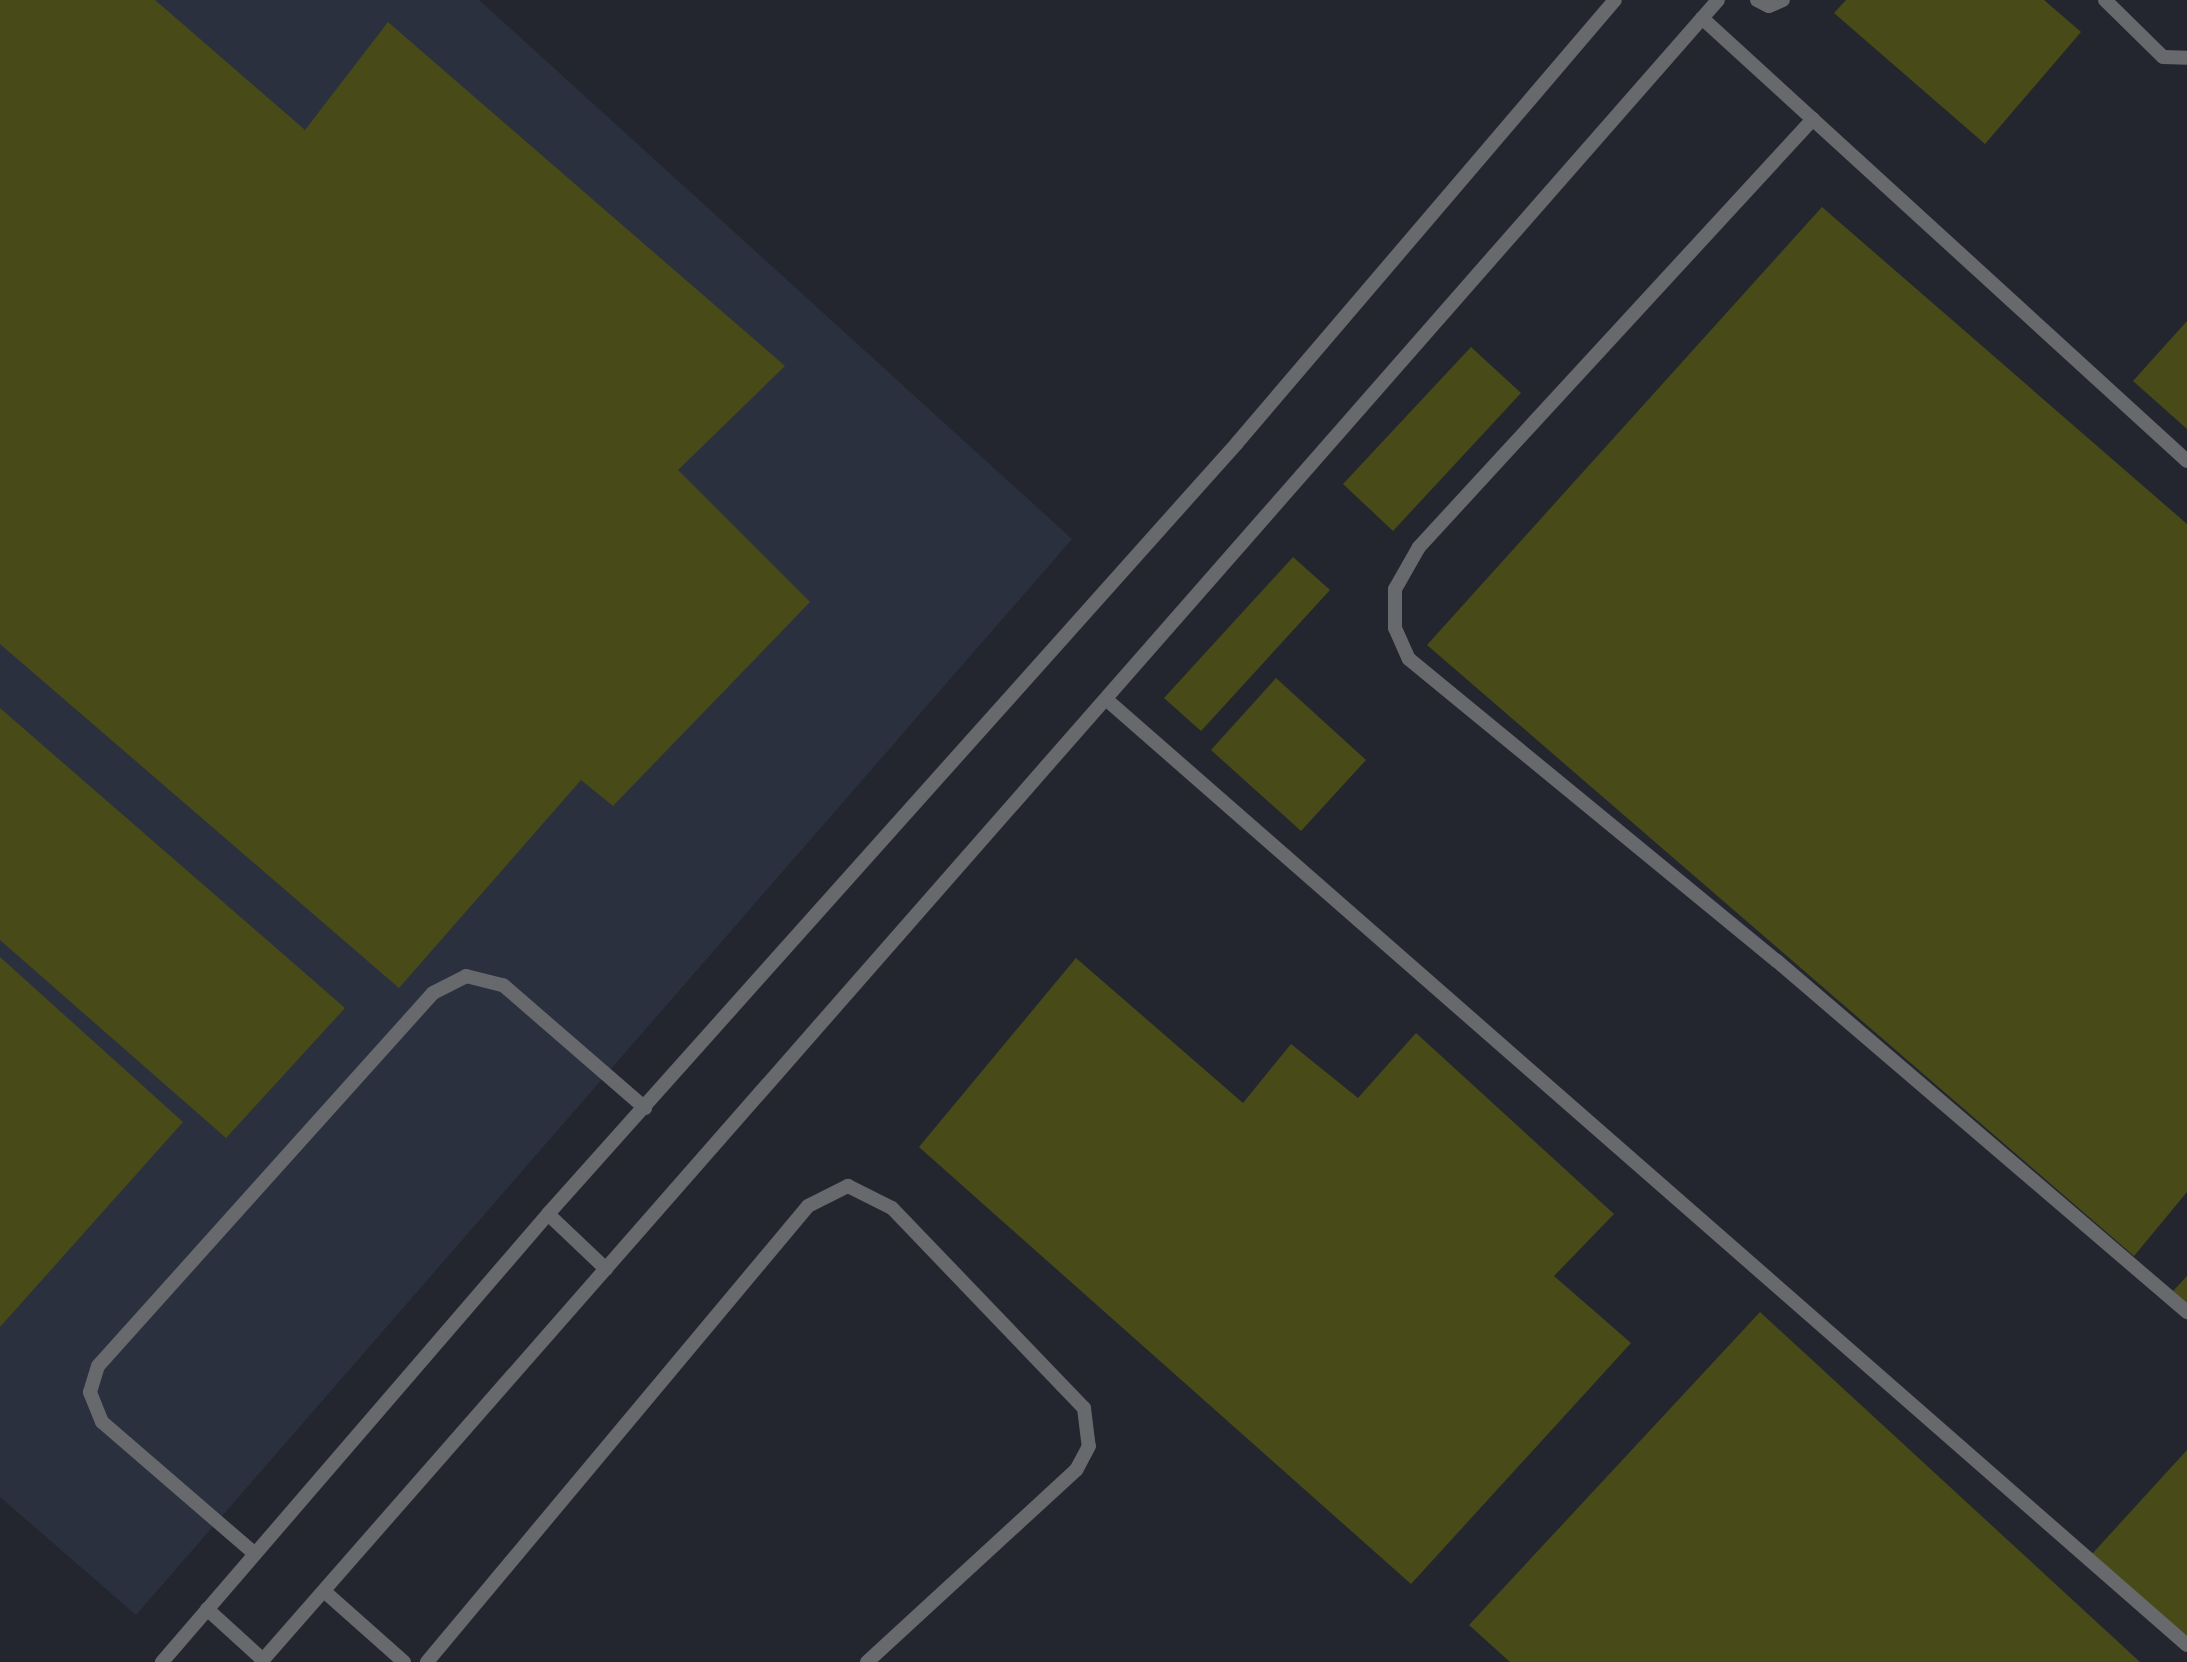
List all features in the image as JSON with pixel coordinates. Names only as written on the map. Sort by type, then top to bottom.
[{"type":"street","points":[[162,1662],[548,1214],[1237,443],[1615,0]]},
{"type":"street","points":[[207,1609],[262,1661],[1718,0]]},
{"type":"street","points":[[1757,0],[1769,6],[1783,0]]},
{"type":"street","points":[[2105,0],[2163,57],[2187,58]]},
{"type":"street","points":[[1702,18],[2187,461]]},
{"type":"street","points":[[1813,119],[1419,547],[1395,589],[1395,628],[1409,659],[1777,961],[2187,1312]]},
{"type":"street","points":[[1107,700],[2187,1645]]},
{"type":"street","points":[[255,1555],[103,1422],[89,1392],[97,1366],[433,993],[466,976],[503,985],[645,1108]]},
{"type":"street","points":[[427,1662],[808,1206],[848,1186],[892,1208],[1084,1408],[1089,1446],[1076,1470],[867,1662]]},
{"type":"street","points":[[548,1214],[606,1269]]},
{"type":"street","points":[[324,1591],[404,1662]]},
{"type":"shaded area","points":[[0,0],[479,0],[1072,539],[136,1615],[0,1497]]},
{"type":"building","points":[[0,0],[155,0],[305,130],[388,22],[785,366],[678,470],[810,602],[613,806],[581,780],[399,988],[0,644]]},
{"type":"building","points":[[1846,0],[2044,0],[2081,32],[1985,144],[1834,13]]},
{"type":"building","points":[[1822,207],[2187,524],[2187,1192],[2134,1256],[1427,645]]},
{"type":"building","points":[[2187,321],[2187,429],[2133,381]]},
{"type":"building","points":[[1471,347],[1521,393],[1393,531],[1343,484]]},
{"type":"building","points":[[1293,557],[1330,590],[1201,731],[1164,698]]},
{"type":"building","points":[[1276,678],[1366,760],[1301,831],[1211,750]]},
{"type":"building","points":[[0,708],[345,1008],[226,1138],[0,940]]},
{"type":"building","points":[[0,957],[183,1122],[0,1327]]},
{"type":"building","points":[[1076,958],[1243,1103],[1291,1044],[1358,1098],[1416,1033],[1614,1214],[1554,1276],[1631,1343],[1411,1584],[919,1147]]},
{"type":"building","points":[[2187,1276],[2187,1304],[2173,1291]]},
{"type":"building","points":[[1760,1312],[2140,1662],[1510,1662],[1469,1625]]},
{"type":"building","points":[[2187,1450],[2187,1641],[2092,1554]]}]
